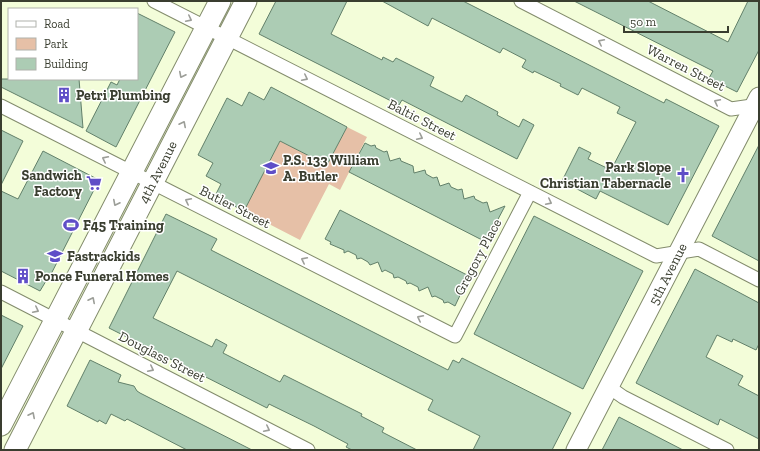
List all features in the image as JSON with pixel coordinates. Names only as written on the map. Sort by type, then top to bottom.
[{"type":"main road","name":"4th Avenue","points":[[1,425],[220,1]]},
{"type":"main road","name":"4th Avenue","points":[[15,450],[246,1]]},
{"type":"street","name":"Baltic Street","points":[[154,1],[656,256],[699,249],[759,280]]},
{"type":"street","name":"Warren Street","points":[[521,1],[731,109],[757,103]]},
{"type":"street","name":"5th Avenue","points":[[576,450],[757,103]]},
{"type":"street","name":"Butler Street","points":[[1,106],[455,336]]},
{"type":"street","name":"Gregory Place","points":[[455,336],[530,192]]},
{"type":"street","name":"Douglass Street","points":[[1,292],[308,450]]},
{"type":"street","points":[[610,387],[623,397],[727,450]]},
{"type":"green space","points":[[347,127],[367,137],[340,190],[329,184],[300,240],[244,211],[280,141],[327,165]]},
{"type":"building","points":[[276,1],[347,1],[331,34],[382,60],[383,57],[393,62],[396,58],[434,77],[430,86],[462,102],[466,95],[498,112],[497,115],[519,127],[523,119],[534,125],[517,159],[402,100],[399,105],[259,34]]},
{"type":"building","points":[[382,1],[463,1],[664,103],[666,99],[719,126],[668,225],[600,191],[596,199],[562,181],[579,147],[591,153],[588,159],[611,170],[636,122],[617,113],[620,107],[582,88],[578,95],[560,86],[561,84],[534,71],[533,73],[522,67],[526,60],[503,48],[500,53],[432,18],[428,26]]},
{"type":"building","points":[[574,1],[648,1],[728,42],[748,1],[759,1],[759,50],[737,92],[709,78],[713,71]]},
{"type":"building","points":[[138,14],[175,32],[116,147],[86,131],[111,82],[117,85],[120,80],[138,80]]},
{"type":"building","points":[[1,79],[79,80],[83,128],[1,87]]},
{"type":"building","points":[[271,87],[347,127],[327,165],[280,141],[244,211],[215,196],[221,184],[206,176],[213,163],[198,155],[227,98],[242,106],[249,92],[264,100]]},
{"type":"building","points":[[1,130],[23,141],[1,185]]},
{"type":"building","points":[[365,143],[371,146],[375,145],[376,148],[384,152],[387,151],[390,161],[400,158],[401,161],[413,166],[414,173],[425,170],[426,174],[433,178],[437,177],[440,186],[449,183],[451,187],[458,190],[462,189],[464,199],[474,196],[475,199],[483,203],[487,202],[490,212],[505,206],[486,242],[349,172]]},
{"type":"building","points":[[759,145],[759,261],[712,236]]},
{"type":"building","points":[[43,151],[99,180],[47,282],[46,281],[40,291],[1,271],[1,191],[18,199]]},
{"type":"building","points":[[340,210],[469,276],[455,306],[448,302],[444,303],[443,300],[435,296],[432,297],[428,287],[419,291],[418,287],[410,283],[407,284],[406,281],[398,277],[394,278],[393,274],[385,270],[382,272],[378,262],[370,265],[361,258],[357,259],[356,255],[348,251],[344,253],[344,250],[330,244],[331,242],[325,239]]},
{"type":"building","points":[[166,214],[217,239],[211,250],[448,370],[453,360],[459,363],[462,358],[571,413],[552,450],[473,450],[480,436],[428,410],[433,400],[177,271],[153,318],[212,347],[216,339],[227,345],[223,353],[280,382],[284,375],[362,414],[361,416],[384,428],[382,432],[417,450],[352,450],[346,447],[348,444],[314,426],[269,404],[267,408],[109,328]]},
{"type":"building","points":[[534,216],[643,271],[583,389],[474,334]]},
{"type":"building","points":[[695,269],[759,303],[759,344],[756,350],[733,339],[732,342],[717,335],[706,357],[743,376],[738,385],[759,396],[759,439],[720,419],[718,425],[636,383]]},
{"type":"building","points":[[1,315],[23,326],[1,369]]},
{"type":"building","points":[[90,360],[121,375],[118,382],[134,386],[140,393],[252,450],[187,450],[127,419],[125,421],[111,414],[106,424],[99,420],[98,422],[67,406]]},
{"type":"building","points":[[619,417],[683,450],[602,450]]},
{"type":"place","name":"Petri Plumbing","points":[[64,95]]},
{"type":"place","name":"P.S. 133 William A. Butler","points":[[271,168]]},
{"type":"place","name":"Park Slope Christian Tabernacle","points":[[683,175]]},
{"type":"place","name":"Sandwich Factory","points":[[94,183]]},
{"type":"place","name":"F45 Training","points":[[71,225]]},
{"type":"place","name":"Fastrackids","points":[[55,256]]},
{"type":"place","name":"Ponce Funeral Homes","points":[[23,276]]}]
